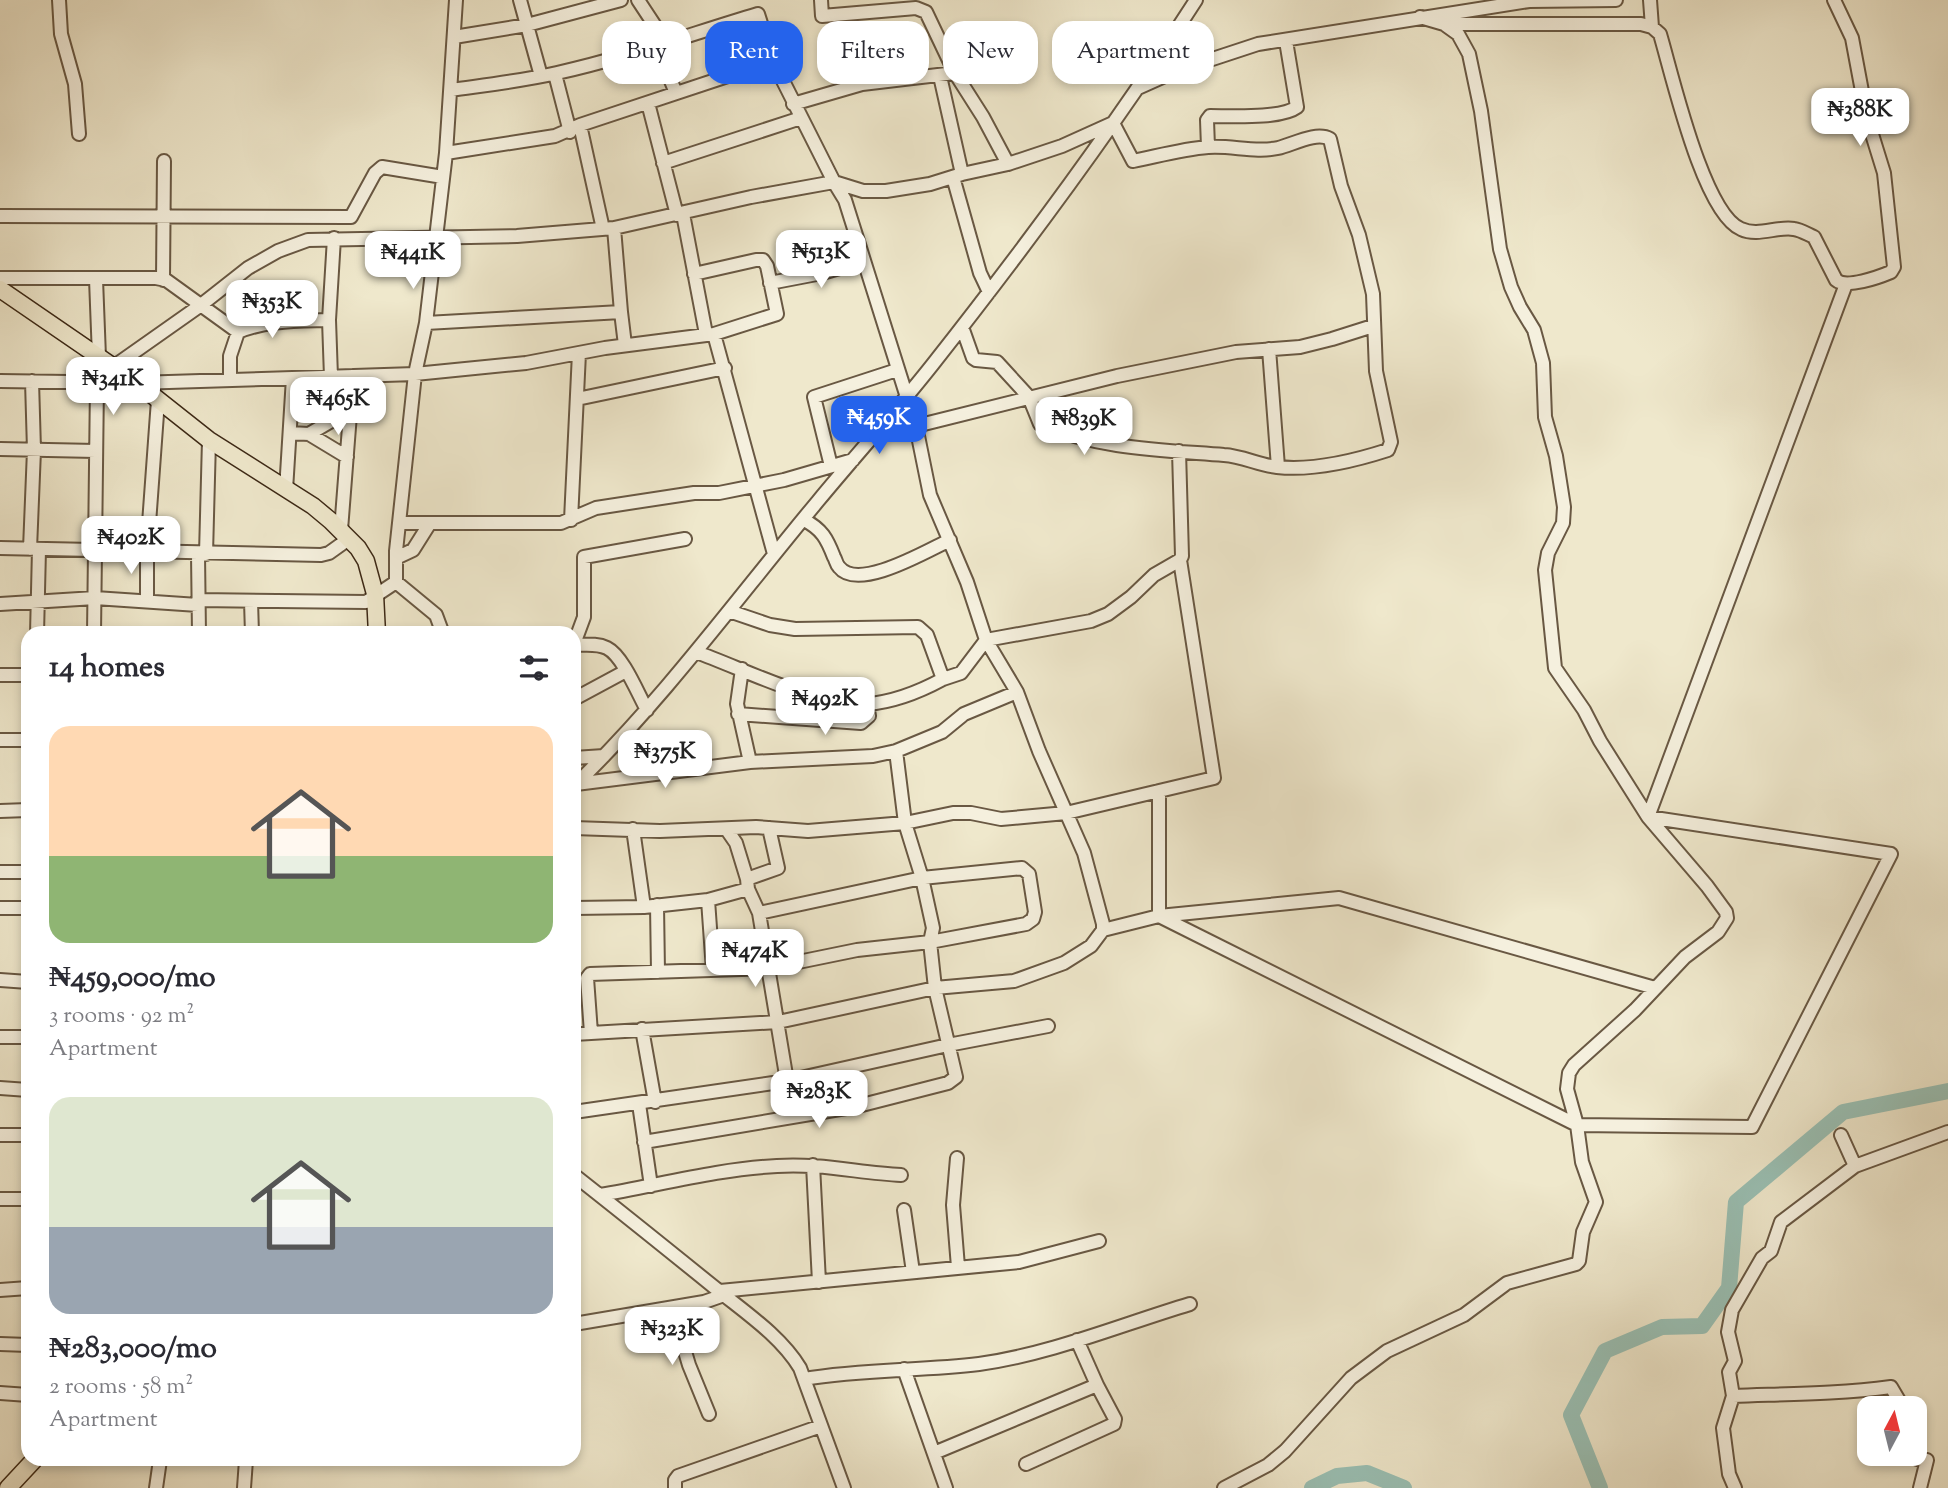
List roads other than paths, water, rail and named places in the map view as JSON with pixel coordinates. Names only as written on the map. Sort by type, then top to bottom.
[{"type":"main road","points":[[0,289],[137,383],[209,440],[293,495],[309,513],[342,537],[371,598],[376,626]]},
{"type":"main road","points":[[369,626],[371,598]]},
{"type":"main road","points":[[8,1488],[28,1466]]},
{"type":"street","points":[[59,0],[61,34],[75,84],[79,134]]},
{"type":"street","points":[[396,582],[396,558],[415,374],[426,323],[446,153],[456,0]]},
{"type":"street","points":[[520,0],[541,76]]},
{"type":"street","points":[[454,37],[527,25],[621,0]]},
{"type":"street","points":[[638,0],[649,21]]},
{"type":"street","points":[[753,0],[760,21]]},
{"type":"street","points":[[821,0],[822,16],[916,8],[926,12],[943,48]]},
{"type":"street","points":[[1184,0],[1186,16]]},
{"type":"street","points":[[581,779],[647,710],[696,652],[816,503],[855,460],[989,292],[1042,224],[1196,0]]},
{"type":"street","points":[[1138,88],[1176,71],[1258,44],[1529,1],[1616,0]]},
{"type":"street","points":[[1650,0],[1652,27]]},
{"type":"street","points":[[1420,17],[1444,24],[1641,24],[1652,27],[1660,34],[1695,156],[1713,199],[1736,227],[1744,231],[1765,232],[1792,228],[1814,237],[1836,280],[1840,284],[1846,284],[1880,276],[1891,272],[1894,267],[1884,173],[1867,118],[1852,38],[1834,0]]},
{"type":"street","points":[[691,34],[758,14]]},
{"type":"street","points":[[1224,1488],[1269,1465],[1351,1378],[1387,1351],[1464,1315],[1507,1283],[1579,1261],[1583,1232],[1596,1202],[1581,1162],[1577,1125],[1567,1089],[1569,1073],[1574,1065],[1635,1010],[1685,957],[1718,932],[1727,918],[1726,912],[1707,886],[1648,817],[1600,741],[1584,710],[1555,668],[1545,570],[1548,552],[1563,523],[1564,507],[1556,456],[1545,417],[1543,363],[1534,330],[1511,287],[1500,249],[1481,111],[1469,54],[1458,34],[1444,24]]},
{"type":"street","points":[[1208,147],[1207,120],[1210,116],[1259,115],[1289,111],[1297,107],[1286,41]]},
{"type":"street","points":[[450,90],[555,74],[602,62]]},
{"type":"street","points":[[555,74],[609,229],[625,345]]},
{"type":"street","points":[[793,104],[862,84],[943,75]]},
{"type":"street","points":[[940,76],[957,176],[980,273],[989,292]]},
{"type":"street","points":[[446,153],[555,136],[705,83]]},
{"type":"street","points":[[673,84],[676,93]]},
{"type":"street","points":[[581,1034],[778,1022],[935,988],[1014,981],[1064,963],[1091,946],[1103,930],[1104,924],[1084,853],[1039,751],[1017,692],[986,640],[950,540],[930,495],[916,426],[905,398],[845,200],[784,84]]},
{"type":"street","points":[[962,84],[1008,164]]},
{"type":"street","points":[[648,103],[710,334],[725,368],[774,554]]},
{"type":"street","points":[[663,163],[801,118]]},
{"type":"street","points":[[961,327],[973,358],[996,362],[1029,397],[1040,424],[1063,434],[1106,445],[1226,455],[1278,467],[1338,463],[1383,452],[1391,447],[1376,370],[1373,293],[1359,235],[1341,186],[1330,139],[1325,136],[1259,150],[1208,147],[1133,161],[1112,123]]},
{"type":"street","points":[[113,367],[248,268],[278,251],[308,240],[517,236],[609,229],[751,197],[834,182],[863,191],[886,191],[930,184],[1008,164],[1062,146],[1112,123]]},
{"type":"street","points":[[163,280],[164,161]]},
{"type":"street","points":[[0,216],[351,217],[375,173],[382,167],[443,177]]},
{"type":"street","points":[[331,377],[329,320],[334,238]]},
{"type":"street","points":[[0,381],[137,383],[415,374],[526,363],[625,345],[710,334],[776,314],[767,266],[763,260],[694,274]]},
{"type":"street","points":[[770,283],[822,273],[864,261]]},
{"type":"street","points":[[0,278],[163,280],[238,332]]},
{"type":"street","points":[[96,279],[99,357]]},
{"type":"street","points":[[1648,817],[1846,284]]},
{"type":"street","points":[[426,323],[621,312]]},
{"type":"street","points":[[230,380],[230,356],[238,332],[249,327],[285,322],[329,320]]},
{"type":"street","points":[[916,426],[1127,374],[1236,352],[1311,344],[1373,326]]},
{"type":"street","points":[[1269,349],[1278,467]]},
{"type":"street","points":[[571,520],[579,353]]},
{"type":"street","points":[[577,400],[725,368]]},
{"type":"street","points":[[831,467],[814,397],[897,370]]},
{"type":"street","points":[[0,548],[202,554],[321,555],[329,552],[342,537],[353,376]]},
{"type":"street","points":[[293,378],[290,433],[293,495]]},
{"type":"street","points":[[32,381],[37,626]]},
{"type":"street","points":[[94,626],[97,383]]},
{"type":"street","points":[[147,600],[147,551],[158,400]]},
{"type":"street","points":[[309,434],[350,410]]},
{"type":"street","points":[[290,433],[309,434],[347,457]]},
{"type":"street","points":[[199,626],[209,440]]},
{"type":"street","points":[[0,449],[96,451]]},
{"type":"street","points":[[581,828],[660,831],[727,830],[742,827],[808,831],[905,823],[953,813],[971,813],[1002,819],[1066,813],[1214,778],[1180,560],[1179,451]]},
{"type":"street","points":[[400,523],[561,523],[596,508],[756,486],[855,460]]},
{"type":"street","points":[[804,520],[825,535],[839,567],[847,574],[883,571],[950,540]]},
{"type":"street","points":[[396,558],[413,550],[430,523]]},
{"type":"street","points":[[581,626],[584,617],[584,557],[685,539]]},
{"type":"street","points":[[696,652],[820,697],[854,704],[891,701],[916,694],[943,679],[961,673],[986,640],[1091,621],[1108,614],[1154,575],[1180,560]]},
{"type":"street","points":[[0,604],[95,598],[198,602],[371,598],[396,582]]},
{"type":"street","points":[[396,582],[436,615],[440,626]]},
{"type":"street","points":[[251,601],[252,626]]},
{"type":"street","points":[[729,611],[779,628],[918,627],[927,635],[943,679]]},
{"type":"street","points":[[581,645],[597,645],[610,649],[626,671],[647,710]]},
{"type":"street","points":[[742,669],[737,704],[750,762]]},
{"type":"street","points":[[581,695],[626,671]]},
{"type":"street","points":[[0,675],[21,675]]},
{"type":"street","points":[[581,784],[750,762],[873,757],[896,751],[942,732],[964,714],[1017,692]]},
{"type":"street","points":[[738,715],[861,723],[869,716],[867,704]]},
{"type":"street","points":[[0,740],[21,740]]},
{"type":"street","points":[[644,1142],[859,1106],[948,1083],[956,1077],[935,988],[930,942],[933,928],[922,878],[905,823],[896,751]]},
{"type":"street","points":[[581,757],[604,755]]},
{"type":"street","points":[[1159,791],[1159,916]]},
{"type":"street","points":[[0,811],[21,810]]},
{"type":"street","points":[[1159,916],[1577,1125],[1752,1127],[1891,854],[1648,817]]},
{"type":"street","points":[[581,908],[650,906],[708,900],[748,884],[778,867],[769,828]]},
{"type":"street","points":[[633,829],[650,906],[658,972]]},
{"type":"street","points":[[727,830],[736,843],[759,914],[787,1081]]},
{"type":"street","points":[[591,1033],[587,976],[590,974],[769,968],[857,950],[930,942],[1026,924],[1033,919],[1035,912],[1026,869],[922,878],[759,914]]},
{"type":"street","points":[[0,872],[21,872]]},
{"type":"street","points":[[1103,930],[1159,916],[1339,898],[1655,988]]},
{"type":"street","points":[[708,900],[713,970]]},
{"type":"street","points":[[0,908],[21,908]]},
{"type":"street","points":[[0,980],[21,982]]},
{"type":"street","points":[[581,1111],[787,1081],[1048,1026]]},
{"type":"street","points":[[642,1029],[655,1102]]},
{"type":"street","points":[[0,1037],[21,1037]]},
{"type":"street","points":[[0,1088],[21,1090]]},
{"type":"street","points":[[639,1104],[651,1186]]},
{"type":"street","points":[[1735,1488],[1729,1474],[1723,1428],[1733,1396],[1729,1372],[1735,1362],[1728,1332],[1732,1310],[1762,1258],[1771,1251],[1781,1222],[1855,1166],[1948,1132]]},
{"type":"street","points":[[0,1135],[21,1135]]},
{"type":"street","points":[[1841,1135],[1855,1166]]},
{"type":"street","points":[[957,1158],[953,1205],[958,1267]]},
{"type":"street","points":[[813,1165],[819,1282]]},
{"type":"street","points":[[600,1195],[744,1169],[813,1165],[863,1173],[901,1175]]},
{"type":"street","points":[[581,1180],[722,1293],[792,1354],[804,1379],[844,1488]]},
{"type":"street","points":[[0,1199],[21,1199]]},
{"type":"street","points":[[904,1210],[913,1272]]},
{"type":"street","points":[[581,1323],[704,1303],[722,1293],[1019,1262],[1099,1241]]},
{"type":"street","points":[[0,1290],[21,1288]]},
{"type":"street","points":[[804,1379],[841,1373],[980,1363],[1077,1340],[1190,1304]]},
{"type":"street","points":[[672,1308],[689,1365],[709,1414]]},
{"type":"street","points":[[1026,1464],[1114,1424],[1114,1416],[1077,1340]]},
{"type":"street","points":[[0,1344],[21,1345]]},
{"type":"street","points":[[904,1369],[946,1488]]},
{"type":"street","points":[[934,1453],[1097,1385]]},
{"type":"street","points":[[1733,1396],[1847,1392],[1891,1387],[1896,1396]]},
{"type":"street","points":[[0,1393],[21,1394]]},
{"type":"street","points":[[675,1488],[678,1476],[821,1426]]},
{"type":"street","points":[[156,1488],[159,1466]]},
{"type":"street","points":[[244,1488],[246,1466]]},
{"type":"street","points":[[1920,1488],[1926,1466]]},
{"type":"waterway","points":[[1600,1488],[1571,1415],[1605,1351],[1662,1327],[1702,1326],[1729,1288],[1736,1202],[1843,1112],[1948,1091]]},
{"type":"waterway","points":[[1312,1488],[1337,1476],[1367,1473],[1404,1488]]}]
